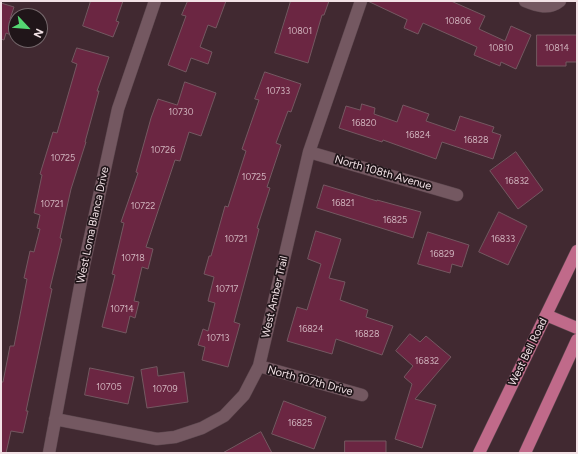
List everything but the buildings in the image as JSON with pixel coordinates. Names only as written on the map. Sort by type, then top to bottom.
[{"type":"main road","name":"West Bell Road","points":[[479,453],[577,251]]},
{"type":"main road","points":[[546,314],[577,328]]},
{"type":"main road","points":[[525,453],[577,340]]},
{"type":"street","name":"West Loma Blanca Drive","points":[[49,453],[84,265],[118,109],[155,1]]},
{"type":"street","name":"West Amber Trail","points":[[55,419],[157,439],[175,437],[202,428],[224,416],[244,395],[259,366],[310,152],[361,1]]},
{"type":"street","points":[[525,1],[539,7],[555,5],[560,1]]},
{"type":"street","name":"North 108th Avenue","points":[[310,152],[457,195]]},
{"type":"street","name":"North 107th Drive","points":[[259,366],[362,394]]}]
